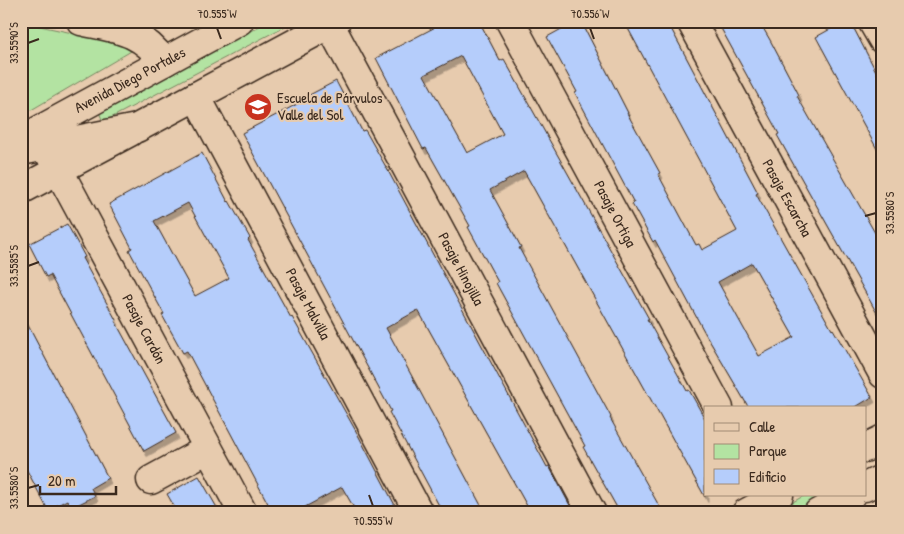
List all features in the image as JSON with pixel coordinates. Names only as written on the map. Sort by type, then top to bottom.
[{"type":"street","points":[[81,21],[134,34],[155,50],[164,62]]},
{"type":"street","name":"Avenida Diego Portales","points":[[29,145],[122,84],[240,21]]},
{"type":"street","name":"Pasaje Ortiga","points":[[510,21],[718,406]]},
{"type":"street","name":"Pasaje Escarcha","points":[[691,21],[883,374]]},
{"type":"street","points":[[872,21],[883,40]]},
{"type":"street","name":"Avenida Diego Portales","points":[[21,190],[333,23]]},
{"type":"street","name":"Pasaje Hinojilla","points":[[333,23],[592,513]]},
{"type":"street","points":[[87,137],[88,118],[93,107],[100,98],[122,84]]},
{"type":"street","name":"Pasaje Malvilla","points":[[196,96],[419,513]]},
{"type":"street","name":"Avenida Diego Portales","points":[[29,145],[137,128]]},
{"type":"street","name":"Pasaje Cardón","points":[[29,145],[59,171],[243,513]]},
{"type":"street","points":[[151,480],[208,449]]},
{"type":"street","points":[[866,486],[883,478]]},
{"type":"street","points":[[818,513],[849,496]]},
{"type":"green space","points":[[269,21],[295,21],[103,122],[99,112]]},
{"type":"green space","points":[[21,22],[138,47],[21,116]]},
{"type":"green space","points":[[803,496],[826,496],[795,513],[774,513]]},
{"type":"building","points":[[447,21],[479,21],[500,61],[504,59],[687,391],[689,390],[704,417],[704,495],[524,171],[490,190],[610,418],[663,513],[620,513],[496,283],[498,282],[468,227],[470,226],[426,148],[423,149],[376,58]],"holes":[[[461,56],[503,134],[467,153],[424,75]]]},
{"type":"building","points":[[576,21],[581,21],[696,245],[699,244],[702,250],[737,231],[624,21],[667,21],[758,193],[756,194],[872,397],[857,406],[748,406],[705,333],[655,240],[653,242],[632,204],[634,203],[575,93],[577,92],[547,37]],"holes":[[[752,263],[794,337],[759,356],[718,282]]]},
{"type":"building","points":[[717,21],[759,21],[770,40],[799,95],[797,96],[883,247],[883,324],[777,135],[779,134]]},
{"type":"building","points":[[845,21],[850,21],[883,85],[883,160],[816,37]]},
{"type":"building","points":[[336,81],[362,131],[365,130],[386,167],[547,467],[549,466],[574,513],[531,513],[418,310],[386,328],[485,513],[443,513],[389,412],[391,411],[242,133]]},
{"type":"building","points":[[202,153],[250,238],[248,240],[291,318],[357,433],[399,513],[357,513],[342,487],[294,513],[273,513],[187,351],[183,353],[162,315],[164,314],[129,250],[132,248],[109,204]],"holes":[[[188,203],[229,278],[195,296],[154,221]]]},
{"type":"building","points":[[67,224],[85,257],[82,258],[176,433],[144,451],[50,275],[46,277],[29,244]]},
{"type":"building","points":[[21,312],[108,478],[91,488],[95,496],[71,508],[67,500],[48,510],[21,459]]},
{"type":"building","points":[[199,476],[220,513],[178,513],[167,494]]},
{"type":"place","name":"Escuela de Párvulos Valle del Sol","points":[[258,107]]}]
